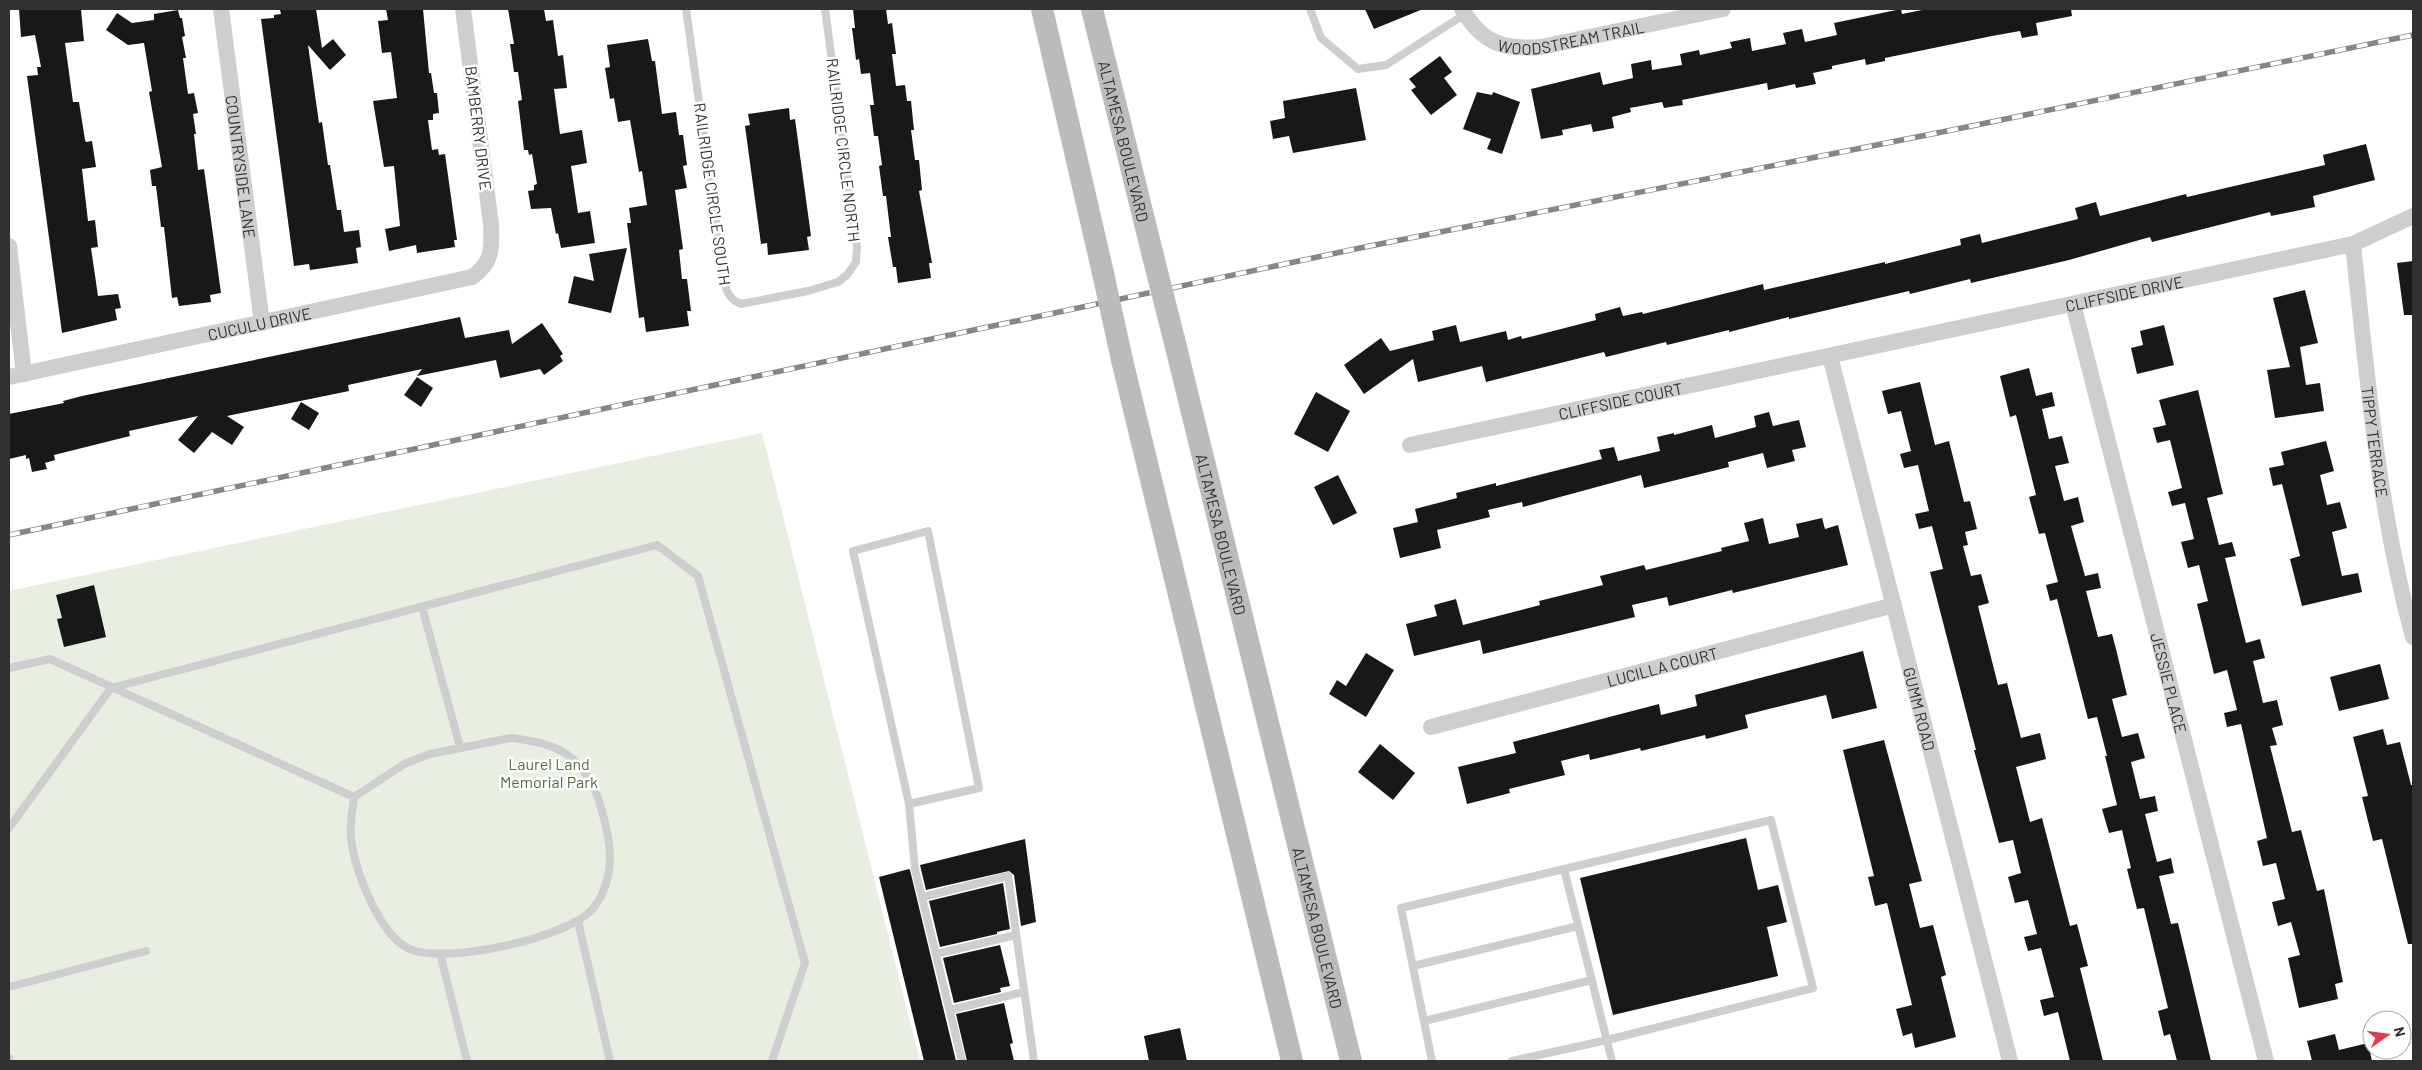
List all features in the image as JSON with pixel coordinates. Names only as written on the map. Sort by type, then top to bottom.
[{"type":"main road","points":[[1042,9],[1122,360],[1292,1061]]},
{"type":"main road","name":"ALTAMESA BOULEVARD","points":[[1092,9],[1351,1061]]},
{"type":"street","name":"COUNTRYSIDE LANE","points":[[220,9],[262,323]]},
{"type":"street","name":"BAMBERRY DRIVE","points":[[463,9],[492,247]]},
{"type":"street","name":"WOODSTREAM TRAIL","points":[[1464,11],[1480,34],[1493,42],[1521,48],[1541,47],[1715,10]]},
{"type":"street","name":"CLIFFSIDE DRIVE","points":[[1830,356],[2353,244],[2413,216]]},
{"type":"street","name":"TIPPY TERRACE","points":[[2353,244],[2376,455],[2386,518],[2413,637]]},
{"type":"street","points":[[9,246],[16,376]]},
{"type":"street","name":"CUCULU DRIVE","points":[[16,376],[472,277],[484,269],[492,247]]},
{"type":"street","name":"JESSIE PLACE","points":[[2073,304],[2266,1061]]},
{"type":"street","name":"CLIFFSIDE COURT","points":[[1410,445],[1830,356]]},
{"type":"street","name":"GUMM ROAD","points":[[1830,356],[2010,1061]]},
{"type":"street","name":"LUCILLA COURT","points":[[1431,727],[1894,605]]},
{"type":"lane","name":"RAILRIDGE CIRCLE SOUTH","points":[[686,9],[728,295],[733,301],[741,304],[808,291]]},
{"type":"lane","name":"RAILRIDGE CIRCLE NORTH","points":[[808,291],[838,282],[847,275],[856,262],[857,247],[825,9]]},
{"type":"lane","points":[[1310,9],[1321,38],[1358,69],[1386,64],[1464,11]]},
{"type":"lane","points":[[909,804],[979,788],[928,531],[854,551],[909,804],[914,869],[962,1061]]},
{"type":"lane","points":[[9,828],[110,688],[657,545],[698,576],[805,964],[770,1061]]},
{"type":"lane","points":[[422,607],[460,747]]},
{"type":"lane","points":[[9,668],[50,659],[110,688],[354,797]]},
{"type":"lane","points":[[512,738],[539,741],[560,749],[579,762],[592,782],[610,839],[610,866],[602,893],[594,907],[578,922],[503,947],[471,952],[425,955],[408,949],[390,933],[362,882],[352,846],[351,818],[354,797],[406,763],[430,754],[460,747],[512,738]]},
{"type":"lane","points":[[1432,1061],[1401,908],[1771,820],[1813,988],[1606,1040],[1512,1061]]},
{"type":"lane","points":[[1564,869],[1612,1061]]},
{"type":"lane","points":[[922,897],[1008,876],[1034,1061]]},
{"type":"lane","points":[[578,922],[610,1061]]},
{"type":"lane","points":[[1413,966],[1578,926]]},
{"type":"lane","points":[[936,954],[1016,935]]},
{"type":"lane","points":[[9,988],[146,951]]},
{"type":"lane","points":[[440,953],[467,1061]]},
{"type":"lane","points":[[1424,1021],[1592,980]]},
{"type":"lane","points":[[950,1010],[1024,992]]},
{"type":"green space","name":"Laurel Land Memorial Park","points":[[762,433],[920,1061],[9,1061],[9,591]]},
{"type":"building","points":[[19,9],[81,9],[84,41],[65,43],[73,102],[79,102],[85,140],[86,142],[92,141],[96,167],[82,169],[88,221],[95,220],[98,247],[91,248],[98,296],[118,294],[121,308],[115,309],[117,320],[62,333],[27,76],[38,75],[37,67],[41,67],[35,35],[21,37]]},
{"type":"building","points":[[316,9],[322,48],[333,39],[346,55],[330,70],[308,45],[319,123],[322,122],[337,210],[341,210],[344,232],[359,230],[361,247],[356,248],[358,263],[310,270],[309,264],[294,266],[261,19],[274,18],[274,15],[281,14],[280,10]]},
{"type":"building","points":[[386,9],[423,9],[429,73],[431,73],[434,93],[437,93],[439,113],[433,114],[433,120],[428,120],[432,150],[438,149],[439,155],[445,154],[457,240],[454,240],[455,247],[417,253],[416,245],[389,251],[385,229],[400,226],[394,166],[384,167],[373,101],[397,98],[391,52],[382,53],[378,21],[388,20]]},
{"type":"building","points":[[508,9],[544,9],[546,21],[553,20],[558,56],[563,55],[567,88],[554,89],[560,134],[582,130],[587,163],[571,166],[578,213],[590,211],[595,243],[561,248],[551,208],[531,209],[528,191],[534,190],[534,185],[537,184],[532,154],[529,155],[528,150],[524,150],[518,101],[522,100],[518,72],[514,72],[510,44],[514,44]]},
{"type":"building","points":[[853,9],[886,9],[888,24],[892,23],[896,54],[892,54],[896,86],[905,85],[907,101],[911,101],[914,130],[911,130],[915,160],[919,160],[922,190],[919,191],[932,263],[929,263],[931,278],[898,283],[896,267],[893,267],[888,237],[891,237],[886,196],[883,196],[879,166],[882,165],[878,136],[874,136],[870,105],[874,105],[870,73],[861,74],[859,59],[856,60],[852,28],[855,28]]},
{"type":"building","points":[[1365,9],[1423,9],[1374,29]]},
{"type":"building","points":[[1901,9],[1902,14],[1927,9],[2071,9],[2072,16],[2036,23],[2038,35],[2022,38],[2020,31],[1885,58],[1885,61],[1866,65],[1865,59],[1832,66],[1832,69],[1813,73],[1816,84],[1796,88],[1795,84],[1768,90],[1767,83],[1682,100],[1683,105],[1664,108],[1662,102],[1630,108],[1631,112],[1612,117],[1614,128],[1593,132],[1591,124],[1562,130],[1563,135],[1541,139],[1531,89],[1600,72],[1603,85],[1633,78],[1631,64],[1651,60],[1652,70],[1682,65],[1680,54],[1699,50],[1700,55],[1732,48],[1730,42],[1750,38],[1752,51],[1786,44],[1783,33],[1802,29],[1805,42],[1837,35],[1834,23]]},
{"type":"building","points":[[178,10],[180,18],[182,18],[185,36],[182,37],[186,58],[183,58],[188,94],[194,93],[198,113],[193,114],[198,170],[204,169],[221,293],[210,295],[211,302],[179,306],[177,297],[172,298],[164,227],[161,227],[156,186],[152,186],[150,170],[162,167],[149,92],[152,91],[144,43],[128,45],[106,30],[117,13],[132,23],[154,20],[154,14]]},
{"type":"building","points":[[648,39],[652,61],[655,61],[662,114],[676,112],[679,135],[683,135],[687,165],[683,166],[687,188],[675,190],[683,249],[679,250],[682,279],[687,279],[691,311],[687,311],[689,326],[646,332],[644,317],[639,318],[627,223],[631,223],[629,208],[647,205],[642,171],[639,172],[630,120],[618,122],[614,98],[610,99],[605,68],[610,67],[607,45]]},
{"type":"building","points":[[1440,56],[1452,72],[1444,78],[1457,95],[1431,115],[1411,90],[1416,87],[1409,79]]},
{"type":"building","points":[[1356,88],[1366,140],[1293,153],[1289,136],[1273,139],[1270,121],[1285,118],[1283,101]]},
{"type":"building","points":[[1477,92],[1492,95],[1493,92],[1520,102],[1502,154],[1487,149],[1491,139],[1463,129]]},
{"type":"building","points":[[789,108],[790,120],[795,119],[811,236],[807,237],[809,250],[768,255],[767,243],[761,244],[745,126],[750,125],[748,114]]},
{"type":"building","points":[[2366,144],[2375,180],[2313,196],[2315,207],[2271,216],[2270,212],[2152,242],[2150,237],[2069,260],[1971,283],[1970,279],[1910,294],[1909,291],[1729,332],[1729,330],[1667,345],[1666,342],[1606,357],[1604,352],[1486,382],[1482,366],[1418,382],[1413,359],[1364,394],[1344,365],[1381,338],[1390,351],[1434,340],[1432,331],[1456,325],[1460,342],[1506,331],[1508,340],[1521,336],[1522,339],[1596,320],[1595,314],[1620,307],[1623,316],[1642,312],[1643,314],[1763,284],[1764,290],[1885,262],[1885,264],[1961,245],[1960,239],[1980,234],[1982,243],[2078,219],[2075,208],[2096,202],[2100,216],[2186,194],[2187,197],[2325,165],[2323,155]]},
{"type":"building","points":[[627,248],[611,313],[568,303],[574,276],[594,281],[589,254]]},
{"type":"building","points":[[2413,261],[2413,315],[2404,315],[2397,263]]},
{"type":"building","points":[[2305,290],[2318,343],[2300,347],[2306,385],[2320,383],[2324,411],[2275,418],[2267,370],[2290,367],[2273,298]]},
{"type":"building","points":[[460,317],[465,338],[509,330],[512,344],[542,323],[563,354],[560,356],[563,361],[544,375],[540,369],[500,378],[496,360],[417,376],[422,369],[348,385],[349,391],[227,416],[244,427],[232,445],[212,432],[194,453],[178,440],[198,416],[129,431],[130,436],[54,455],[55,460],[45,463],[47,469],[32,472],[29,458],[26,459],[26,455],[9,459],[9,414],[64,403],[63,401],[82,396]]},
{"type":"building","points":[[2164,325],[2174,365],[2137,374],[2131,348],[2143,345],[2140,331]]},
{"type":"building","points":[[2029,368],[2036,396],[2052,392],[2055,406],[2042,409],[2049,439],[2062,436],[2069,463],[2055,466],[2064,501],[2078,497],[2084,522],[2071,526],[2085,576],[2098,573],[2101,588],[2086,591],[2098,637],[2112,634],[2116,649],[2127,695],[2112,699],[2122,737],[2138,733],[2145,758],[2131,762],[2140,799],[2155,796],[2158,811],[2145,814],[2157,862],[2171,858],[2174,873],[2159,876],[2171,924],[2178,923],[2211,1061],[2177,1061],[2170,1034],[2164,1036],[2158,1011],[2168,1008],[2144,908],[2137,909],[2127,869],[2131,868],[2122,830],[2109,833],[2102,809],[2117,805],[2105,756],[2107,756],[2097,717],[2088,719],[2057,599],[2050,601],[2046,585],[2058,582],[2045,533],[2039,534],[2029,497],[2036,495],[2016,415],[2010,417],[2000,376]]},
{"type":"building","points":[[417,377],[433,388],[421,407],[404,395]]},
{"type":"building","points":[[1920,382],[1935,445],[1949,441],[1964,502],[1970,501],[1977,529],[1965,532],[1968,545],[1963,546],[1971,576],[1981,574],[1989,603],[1978,606],[1998,685],[2007,683],[2021,738],[2040,733],[2046,759],[2016,767],[2030,822],[2042,818],[2070,926],[2077,924],[2088,966],[2080,968],[2103,1061],[2070,1061],[2058,1012],[2044,1016],[2040,1000],[2054,997],[2041,948],[2028,951],[2024,937],[2037,934],[2028,900],[2015,903],[2008,877],[2021,873],[2013,840],[1999,843],[1974,750],[1976,750],[1930,572],[1943,569],[1932,526],[1919,529],[1915,514],[1929,511],[1918,465],[1904,468],[1900,454],[1911,451],[1901,411],[1888,414],[1882,391]]},
{"type":"building","points":[[2198,390],[2223,494],[2207,498],[2219,545],[2232,542],[2236,556],[2225,558],[2246,643],[2260,639],[2265,658],[2253,661],[2263,703],[2277,700],[2283,725],[2272,728],[2277,745],[2270,746],[2292,832],[2301,830],[2317,891],[2324,889],[2343,982],[2335,984],[2338,999],[2299,1008],[2288,958],[2300,955],[2291,922],[2278,926],[2272,902],[2285,899],[2276,863],[2263,866],[2257,841],[2267,838],[2241,724],[2227,727],[2224,713],[2237,710],[2227,670],[2214,674],[2197,604],[2208,601],[2199,565],[2188,568],[2181,542],[2194,539],[2185,503],[2172,506],[2168,492],[2182,488],[2170,440],[2157,443],[2153,428],[2166,425],[2159,400]]},
{"type":"building","points":[[1316,392],[1350,411],[1328,452],[1294,434]]},
{"type":"building","points":[[301,402],[319,413],[309,430],[291,419]]},
{"type":"building","points":[[1769,412],[1773,426],[1799,420],[1806,447],[1792,450],[1795,461],[1767,468],[1763,453],[1728,462],[1729,467],[1644,488],[1641,475],[1523,507],[1522,502],[1488,510],[1490,517],[1437,530],[1441,548],[1400,558],[1393,528],[1418,522],[1415,509],[1457,498],[1456,493],[1496,483],[1496,486],[1602,459],[1599,450],[1614,447],[1618,461],[1660,451],[1657,437],[1674,433],[1674,435],[1712,425],[1715,438],[1756,427],[1754,416]]},
{"type":"building","points":[[2326,441],[2334,471],[2320,475],[2327,505],[2340,502],[2347,528],[2332,532],[2342,576],[2358,573],[2362,592],[2302,606],[2290,559],[2300,556],[2282,484],[2273,486],[2269,468],[2284,465],[2281,452]]},
{"type":"building","points":[[1338,475],[1357,513],[1333,525],[1314,487]]},
{"type":"building","points":[[1763,518],[1769,544],[1799,537],[1796,524],[1822,518],[1825,529],[1838,525],[1848,565],[1733,593],[1732,590],[1669,606],[1667,597],[1632,605],[1635,617],[1483,654],[1480,640],[1414,656],[1406,624],[1437,616],[1434,605],[1456,599],[1463,625],[1540,605],[1539,601],[1603,585],[1600,576],[1644,565],[1646,570],[1722,551],[1721,548],[1749,541],[1744,523]]},
{"type":"building","points":[[94,585],[106,637],[64,647],[57,619],[62,618],[56,595]]},
{"type":"building","points":[[1863,651],[1877,708],[1832,719],[1826,695],[1745,715],[1748,728],[1706,739],[1705,735],[1641,751],[1640,748],[1590,760],[1589,754],[1561,761],[1565,775],[1509,789],[1510,793],[1467,804],[1458,767],[1516,753],[1513,742],[1659,704],[1661,715],[1697,706],[1695,695]]},
{"type":"building","points":[[1366,653],[1394,670],[1366,717],[1329,694],[1337,680],[1346,686]]},
{"type":"building","points":[[2380,664],[2389,699],[2339,711],[2330,677]]},
{"type":"building","points":[[2383,729],[2387,745],[2400,742],[2411,785],[2413,785],[2413,944],[2408,944],[2382,839],[2373,841],[2362,797],[2368,796],[2353,737]]},
{"type":"building","points":[[1884,740],[1922,881],[1909,884],[1920,928],[1933,925],[1946,975],[1941,977],[1956,1037],[1915,1048],[1912,1033],[1903,1036],[1896,1009],[1912,1005],[1887,903],[1875,906],[1868,877],[1874,876],[1843,750]]},
{"type":"building","points":[[1380,744],[1415,773],[1393,800],[1358,772]]},
{"type":"building","points":[[1746,838],[1758,890],[1778,885],[1787,922],[1767,927],[1778,976],[1613,1015],[1580,878]]},
{"type":"building","points":[[1025,839],[1036,922],[1021,926],[1014,875],[1009,871],[926,890],[920,865]]},
{"type":"building","points":[[909,869],[956,1061],[924,1061],[879,877]]},
{"type":"building","points":[[1003,883],[1010,929],[997,932],[997,934],[940,947],[929,901]]},
{"type":"building","points":[[1000,945],[1010,986],[1000,988],[1001,992],[954,1003],[943,958]]},
{"type":"building","points":[[1004,1003],[1013,1043],[1010,1044],[1014,1061],[967,1061],[956,1014]]},
{"type":"building","points":[[1180,1028],[1187,1061],[1149,1061],[1144,1036]]},
{"type":"building","points":[[2335,1034],[2339,1050],[2362,1044],[2362,1060],[2372,1061],[2312,1061],[2307,1041]]},
{"type":"railway","points":[[9,535],[1360,248],[1962,128],[2413,35]]}]
